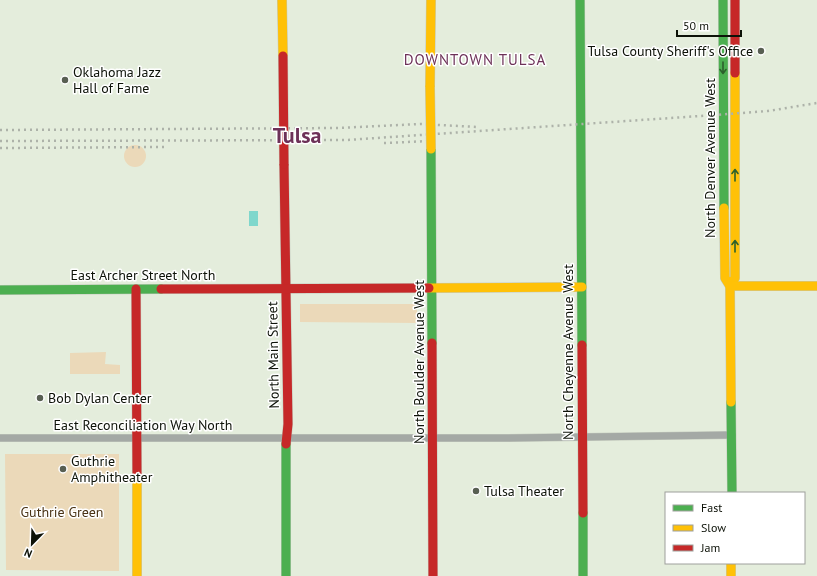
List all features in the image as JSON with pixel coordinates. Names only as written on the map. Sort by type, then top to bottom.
[{"type":"street","name":"North Main Street","points":[[282,0],[284,268],[288,420],[286,439],[286,576]]},
{"type":"street","name":"North Boulder Avenue West","points":[[431,0],[430,87],[433,576]]},
{"type":"street","name":"North Cheyenne Avenue West","points":[[580,0],[583,576]]},
{"type":"street","name":"North Denver Avenue West","points":[[723,0],[725,278],[730,286],[732,492]]},
{"type":"street","name":"North Denver Avenue West","points":[[730,286],[735,278],[735,0]]},
{"type":"street","points":[[730,286],[817,286]]},
{"type":"street","name":"East Archer Street North","points":[[0,290],[582,287]]},
{"type":"street","points":[[136,289],[137,576]]},
{"type":"street","name":"East Reconciliation Way North","points":[[0,438],[583,438],[732,435]]},
{"type":"street","points":[[731,564],[731,576]]},
{"type":"green space","points":[[135,145],[143,148],[146,156],[143,164],[135,167],[127,164],[124,156],[127,148]]},
{"type":"green space","points":[[300,304],[417,304],[417,323],[300,322]]},
{"type":"green space","points":[[106,352],[105,364],[120,365],[120,374],[70,374],[70,353]]},
{"type":"green space","name":"Guthrie Green","points":[[5,454],[119,454],[119,571],[6,570]]},
{"type":"water","points":[[249,211],[258,211],[258,226],[249,226]]},
{"type":"railway","points":[[0,141],[347,140],[768,111],[817,103]]},
{"type":"railway","points":[[0,130],[338,128],[420,124],[478,127]]},
{"type":"railway","points":[[384,143],[430,141]]},
{"type":"railway","points":[[0,148],[164,147]]},
{"type":"traffic: fast","points":[[580,0],[582,345]]},
{"type":"traffic: fast","points":[[723,0],[724,208]]},
{"type":"traffic: fast","points":[[431,149],[432,343]]},
{"type":"traffic: fast","points":[[0,290],[161,289]]},
{"type":"traffic: fast","points":[[731,402],[732,492]]},
{"type":"traffic: fast","points":[[286,444],[286,576]]},
{"type":"traffic: fast","points":[[583,513],[583,576]]},
{"type":"traffic: slow","points":[[282,0],[283,56]]},
{"type":"traffic: slow","points":[[430,87],[431,0]]},
{"type":"traffic: slow","points":[[730,286],[735,278],[735,73]]},
{"type":"traffic: slow","points":[[430,87],[431,149]]},
{"type":"traffic: slow","points":[[724,208],[725,278],[730,286],[731,402]]},
{"type":"traffic: slow","points":[[730,286],[817,286]]},
{"type":"traffic: slow","points":[[429,288],[582,287]]},
{"type":"traffic: slow","points":[[137,477],[137,576]]},
{"type":"traffic: slow","points":[[731,564],[731,576]]},
{"type":"traffic: jam","points":[[735,0],[735,73]]},
{"type":"traffic: jam","points":[[283,56],[284,164]]},
{"type":"traffic: jam","points":[[284,164],[288,424],[286,444]]},
{"type":"traffic: jam","points":[[161,289],[429,288]]},
{"type":"traffic: jam","points":[[136,289],[137,477]]},
{"type":"traffic: jam","points":[[432,343],[433,576]]},
{"type":"traffic: jam","points":[[582,345],[583,513]]},
{"type":"place","name":"Tulsa County Sheriff's Office","points":[[761,51]]},
{"type":"place","name":"Oklahoma Jazz Hall of Fame","points":[[65,80]]},
{"type":"place","name":"Bob Dylan Center","points":[[40,398]]},
{"type":"place","name":"Guthrie Amphitheater","points":[[63,469]]},
{"type":"place","name":"Tulsa Theater","points":[[476,491]]},
{"type":"district","name":"DOWNTOWN TULSA","points":[[475,59]]},
{"type":"district","name":"Tulsa","points":[[297,135]]}]
